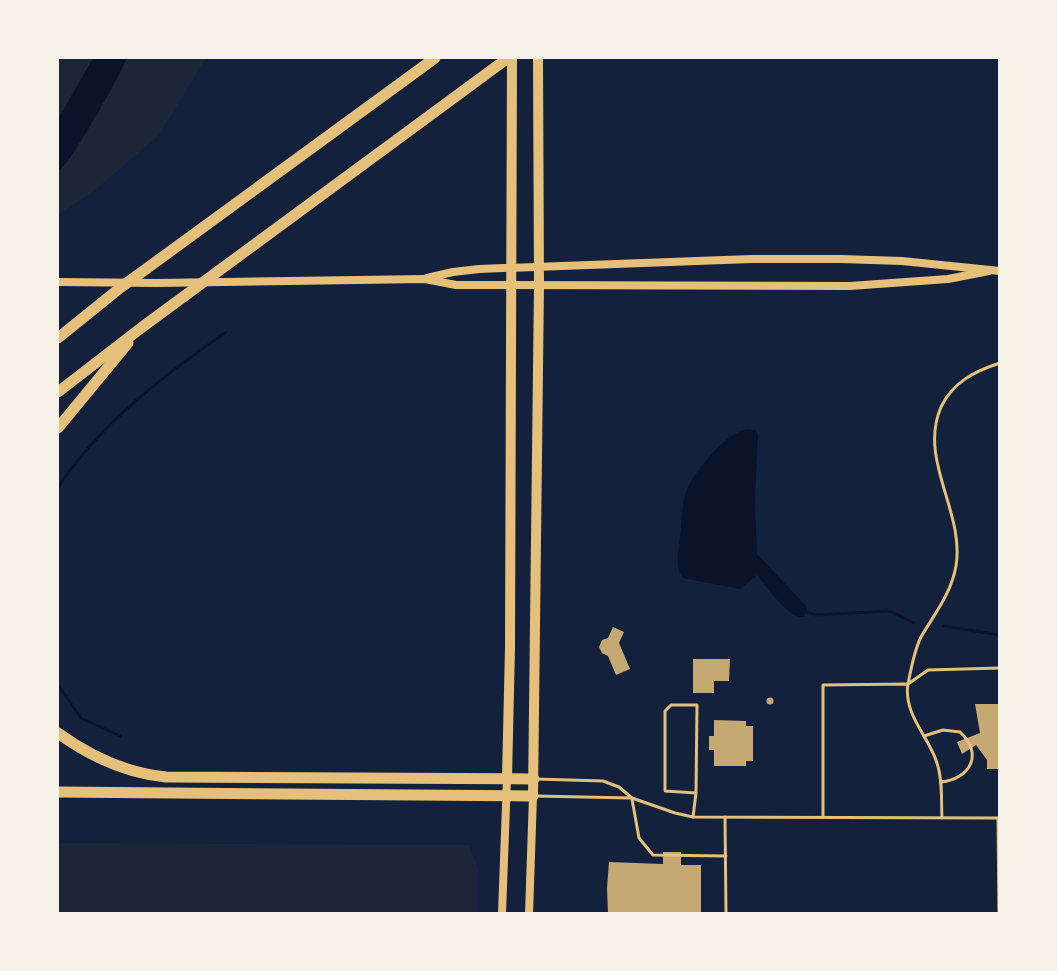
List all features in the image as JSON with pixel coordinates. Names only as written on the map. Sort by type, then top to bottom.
[{"type":"highway","points":[[58,338],[120,288],[435,58]]},
{"type":"highway","points":[[58,392],[141,328],[508,58]]},
{"type":"highway","points":[[58,428],[141,328]]},
{"type":"highway","points":[[58,733],[107,763],[146,775],[166,777],[534,779]]},
{"type":"highway","points":[[58,792],[533,796]]},
{"type":"main road","points":[[507,778],[513,285],[512,58]]},
{"type":"main road","points":[[533,796],[539,284],[538,58]]},
{"type":"street","points":[[426,279],[453,272],[512,268],[751,259],[902,261],[1000,272]]},
{"type":"street","points":[[58,282],[426,279],[456,284],[513,285],[850,286],[939,280],[989,272]]},
{"type":"street","points":[[502,914],[507,778]]},
{"type":"street","points":[[529,914],[533,796]]},
{"type":"lane","points":[[942,818],[941,782],[937,762],[908,703],[908,684],[921,639],[947,596],[958,550],[954,522],[936,455],[934,440],[938,414],[945,399],[954,388],[980,369],[1000,363]]},
{"type":"lane","points":[[823,817],[823,685],[908,684],[928,670],[1000,668]]},
{"type":"lane","points":[[693,817],[696,793],[697,705],[671,705],[665,711],[665,791],[696,793]]},
{"type":"lane","points":[[924,736],[943,730],[960,732],[972,752],[972,762],[964,774],[950,781],[941,782]]},
{"type":"lane","points":[[534,779],[603,781],[619,787],[632,798],[640,838],[653,855],[726,856]]},
{"type":"lane","points":[[533,796],[632,798],[675,813],[693,817],[999,818],[999,914]]},
{"type":"lane","points":[[726,817],[726,914]]},
{"type":"shaded area","points":[[58,58],[206,58],[159,135],[95,190],[58,215]]},
{"type":"shaded area","points":[[93,58],[127,58],[84,136],[65,165],[58,172],[58,119]]},
{"type":"shaded area","points":[[746,429],[756,430],[758,435],[755,499],[757,554],[806,606],[807,612],[803,617],[791,613],[784,607],[757,575],[740,589],[683,578],[680,574],[678,559],[682,511],[688,487],[701,466],[719,446],[738,432]]},
{"type":"shaded area","points":[[58,843],[469,845],[478,868],[478,913],[58,913]]},
{"type":"building","points":[[613,627],[624,632],[619,643],[630,669],[616,675],[608,656],[602,653],[599,647],[602,640],[608,638]]},
{"type":"building","points":[[693,659],[730,659],[729,681],[714,681],[714,693],[693,693]]},
{"type":"building","points":[[770,697],[774,701],[770,705],[766,701]]},
{"type":"building","points":[[975,704],[1000,704],[1000,769],[987,769],[987,760],[976,745],[962,754],[957,742],[980,733]]},
{"type":"building","points":[[714,720],[746,721],[746,726],[753,726],[753,761],[746,761],[746,766],[714,766],[714,750],[709,750],[709,736],[714,736]]},
{"type":"building","points":[[663,852],[681,852],[681,865],[701,865],[701,914],[608,914],[609,862],[663,864]]},
{"type":"waterway","points":[[58,487],[94,441],[134,402],[226,332]]},
{"type":"waterway","points":[[807,612],[816,615],[890,611],[914,623]]},
{"type":"waterway","points":[[944,626],[1000,635]]},
{"type":"waterway","points":[[58,685],[81,718],[120,736]]}]
